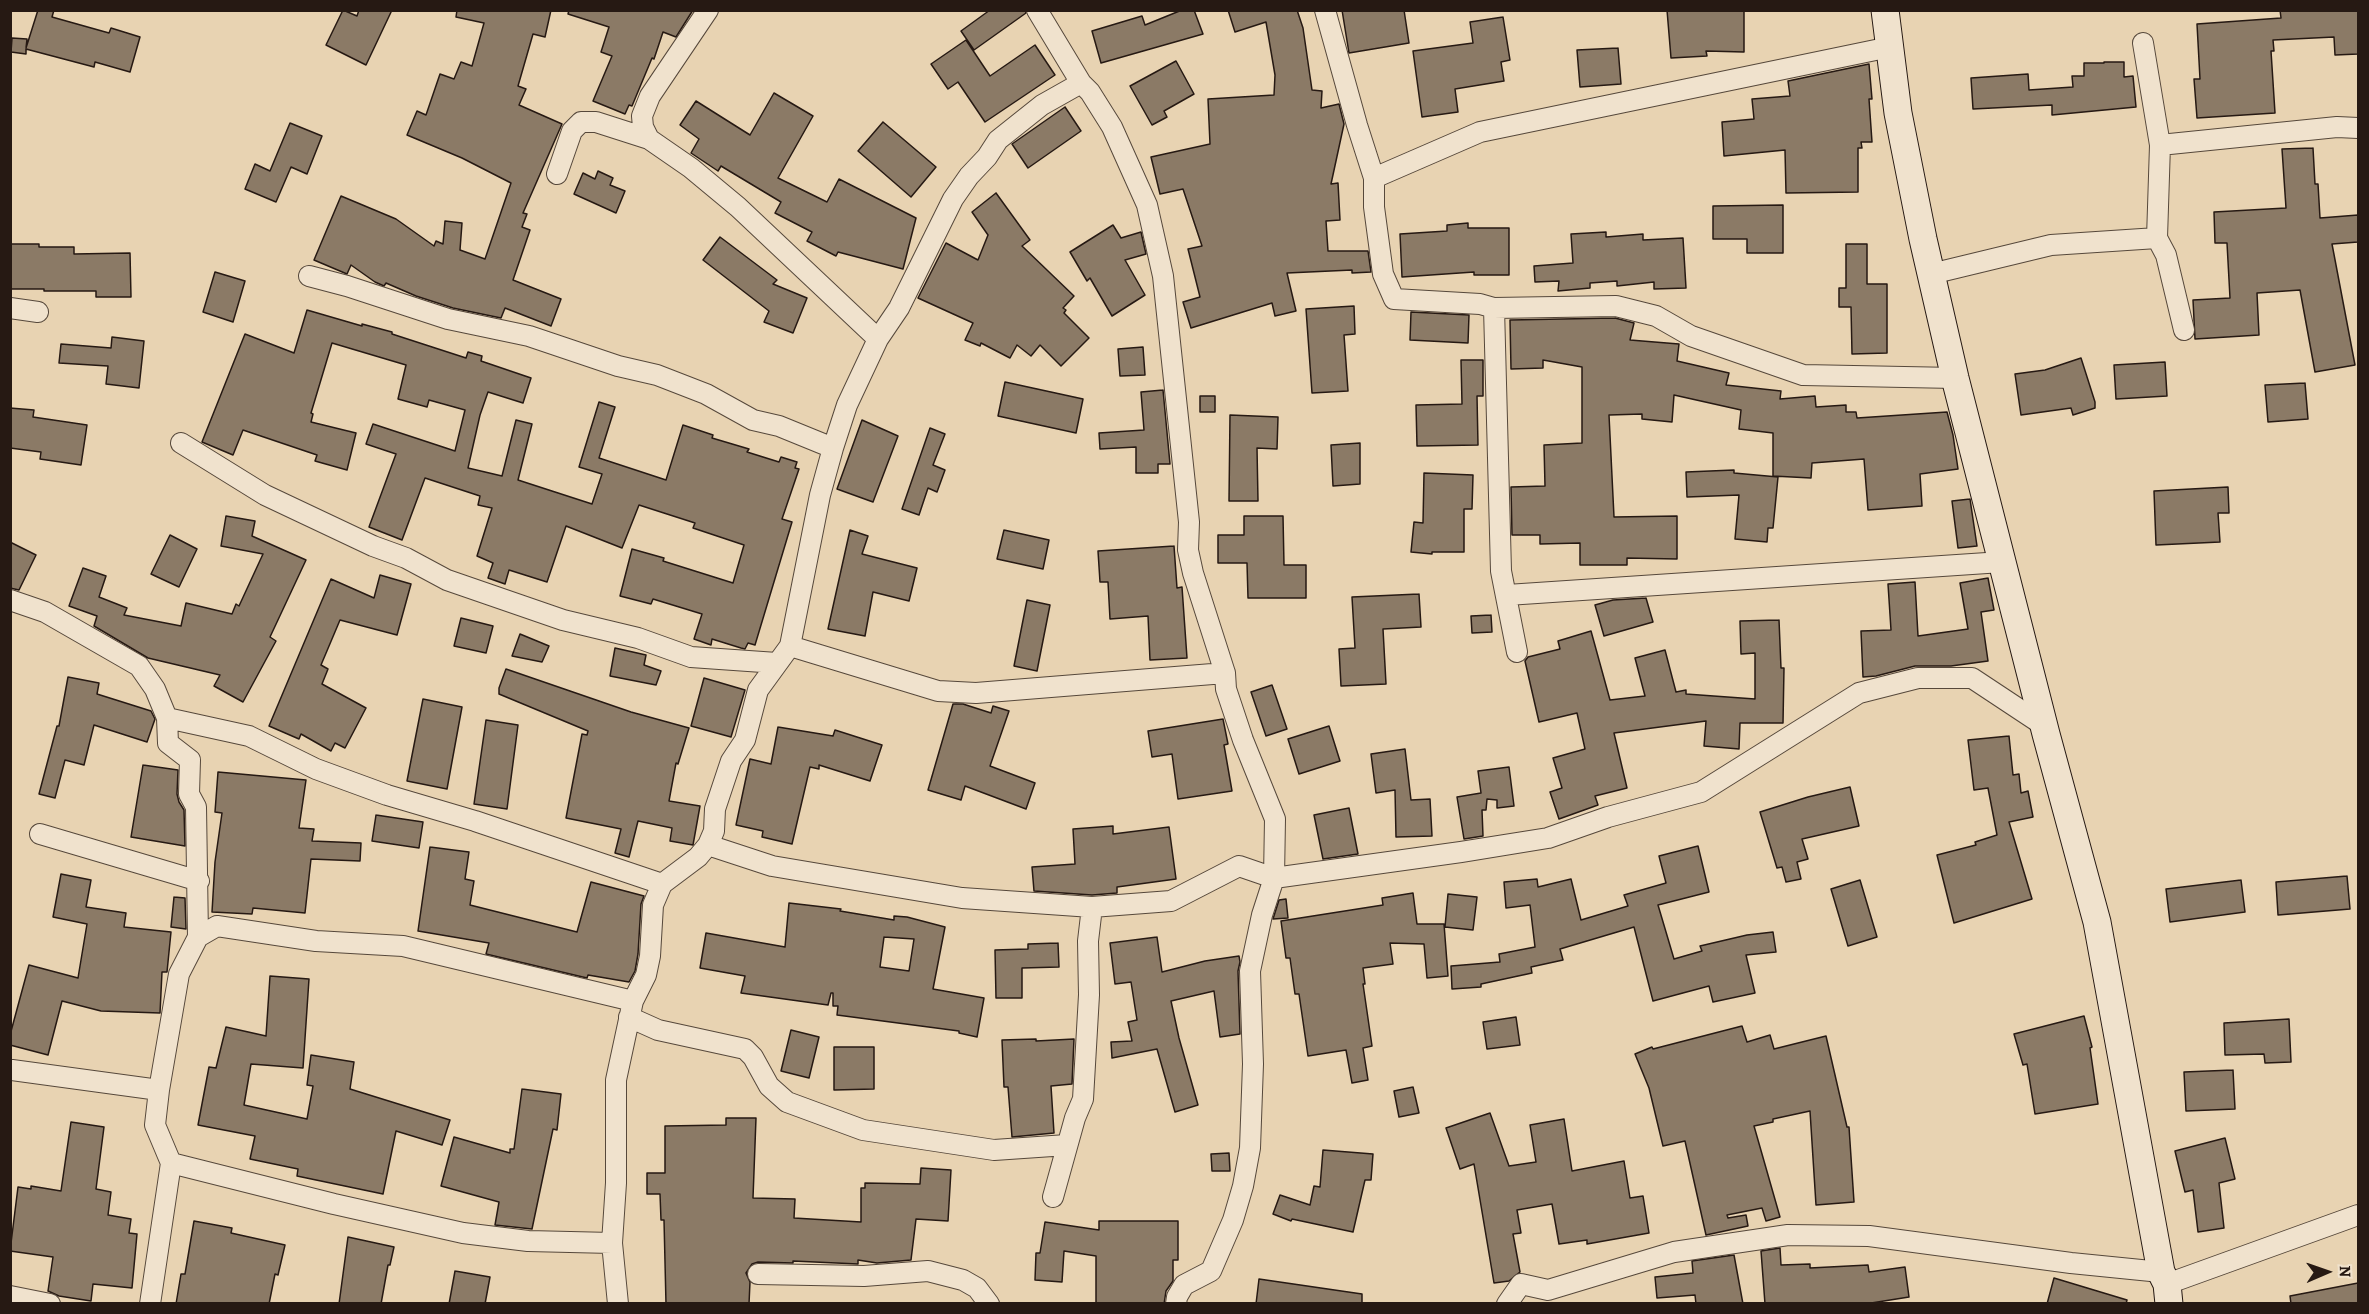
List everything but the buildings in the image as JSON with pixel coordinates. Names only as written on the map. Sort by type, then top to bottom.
[{"type":"street","points":[[649,139],[643,127],[642,116],[650,96],[708,10]]},
{"type":"street","points":[[1037,10],[1080,83],[1090,92],[1112,127],[1147,205],[1163,276],[1192,573],[1225,673],[1226,689],[1243,740],[1275,819],[1274,878],[1262,915],[1250,971],[1253,1064],[1251,1138],[1243,1186],[1233,1220],[1211,1271],[1184,1286],[1177,1297],[1176,1304]]},
{"type":"street","points":[[1325,10],[1374,178],[1374,207],[1383,274],[1394,299],[1480,304],[1494,308],[1616,306],[1656,316],[1691,336],[1803,375],[1955,378]]},
{"type":"street","points":[[1885,10],[1898,113],[1931,274],[2043,725],[2097,922],[2165,1286]]},
{"type":"street","points":[[2143,43],[2160,145],[2157,238],[2166,255],[2184,330]]},
{"type":"street","points":[[1374,178],[1480,132],[1890,47]]},
{"type":"street","points":[[618,1304],[612,1243],[616,1183],[616,1080],[631,1009],[646,975],[650,956],[653,905],[662,884],[698,857],[708,846],[714,831],[715,809],[731,761],[745,740],[758,690],[790,646],[818,506],[833,448],[847,405],[878,339],[899,308],[953,199],[969,176],[987,157],[998,140],[1042,105],[1080,83]]},
{"type":"street","points":[[557,174],[572,131],[581,122],[596,122],[649,139],[691,168],[738,207],[878,339]]},
{"type":"street","points":[[2160,145],[2337,127],[2358,128]]},
{"type":"street","points":[[1931,274],[2051,245],[2157,238]]},
{"type":"street","points":[[309,276],[347,285],[448,319],[529,336],[618,366],[657,375],[706,394],[753,420],[779,426],[833,448]]},
{"type":"street","points":[[10,308],[38,312]]},
{"type":"street","points":[[1494,308],[1501,571],[1517,652]]},
{"type":"street","points":[[181,443],[265,495],[373,546],[406,558],[447,580],[563,620],[638,638],[691,657],[777,663]]},
{"type":"street","points":[[1507,595],[2002,562]]},
{"type":"street","points":[[10,600],[45,612],[139,666],[156,689],[167,718],[168,743],[190,760],[189,794],[196,807],[199,881],[198,937],[179,974],[159,1090],[155,1125],[171,1163],[150,1304]]},
{"type":"street","points":[[790,646],[938,691],[976,693],[1225,673]]},
{"type":"street","points":[[708,846],[771,866],[962,898],[1092,907],[1171,901],[1239,866],[1274,878],[1548,838],[1608,817],[1701,792],[1859,693],[1918,678],[1972,678],[2043,725]]},
{"type":"street","points":[[167,718],[249,736],[316,769],[387,795],[486,824],[662,884]]},
{"type":"street","points":[[40,834],[199,881]]},
{"type":"street","points":[[1053,1197],[1067,1144],[1083,1099],[1089,996],[1088,941],[1092,907]]},
{"type":"street","points":[[198,937],[217,926],[316,941],[403,946],[631,1009],[658,1030],[745,1049],[753,1057],[769,1086],[787,1102],[863,1130],[994,1150],[1067,1144]]},
{"type":"street","points":[[12,1070],[159,1090]]},
{"type":"street","points":[[171,1163],[334,1204],[463,1233],[528,1241],[612,1243]]},
{"type":"street","points":[[1507,1304],[1521,1284],[1548,1290],[1674,1252],[1788,1235],[1869,1236],[2071,1263],[2165,1286],[2358,1215]]},
{"type":"street","points":[[758,1274],[864,1275],[928,1271],[963,1280],[977,1288],[989,1304]]},
{"type":"street","points":[[10,1296],[50,1304]]}]
